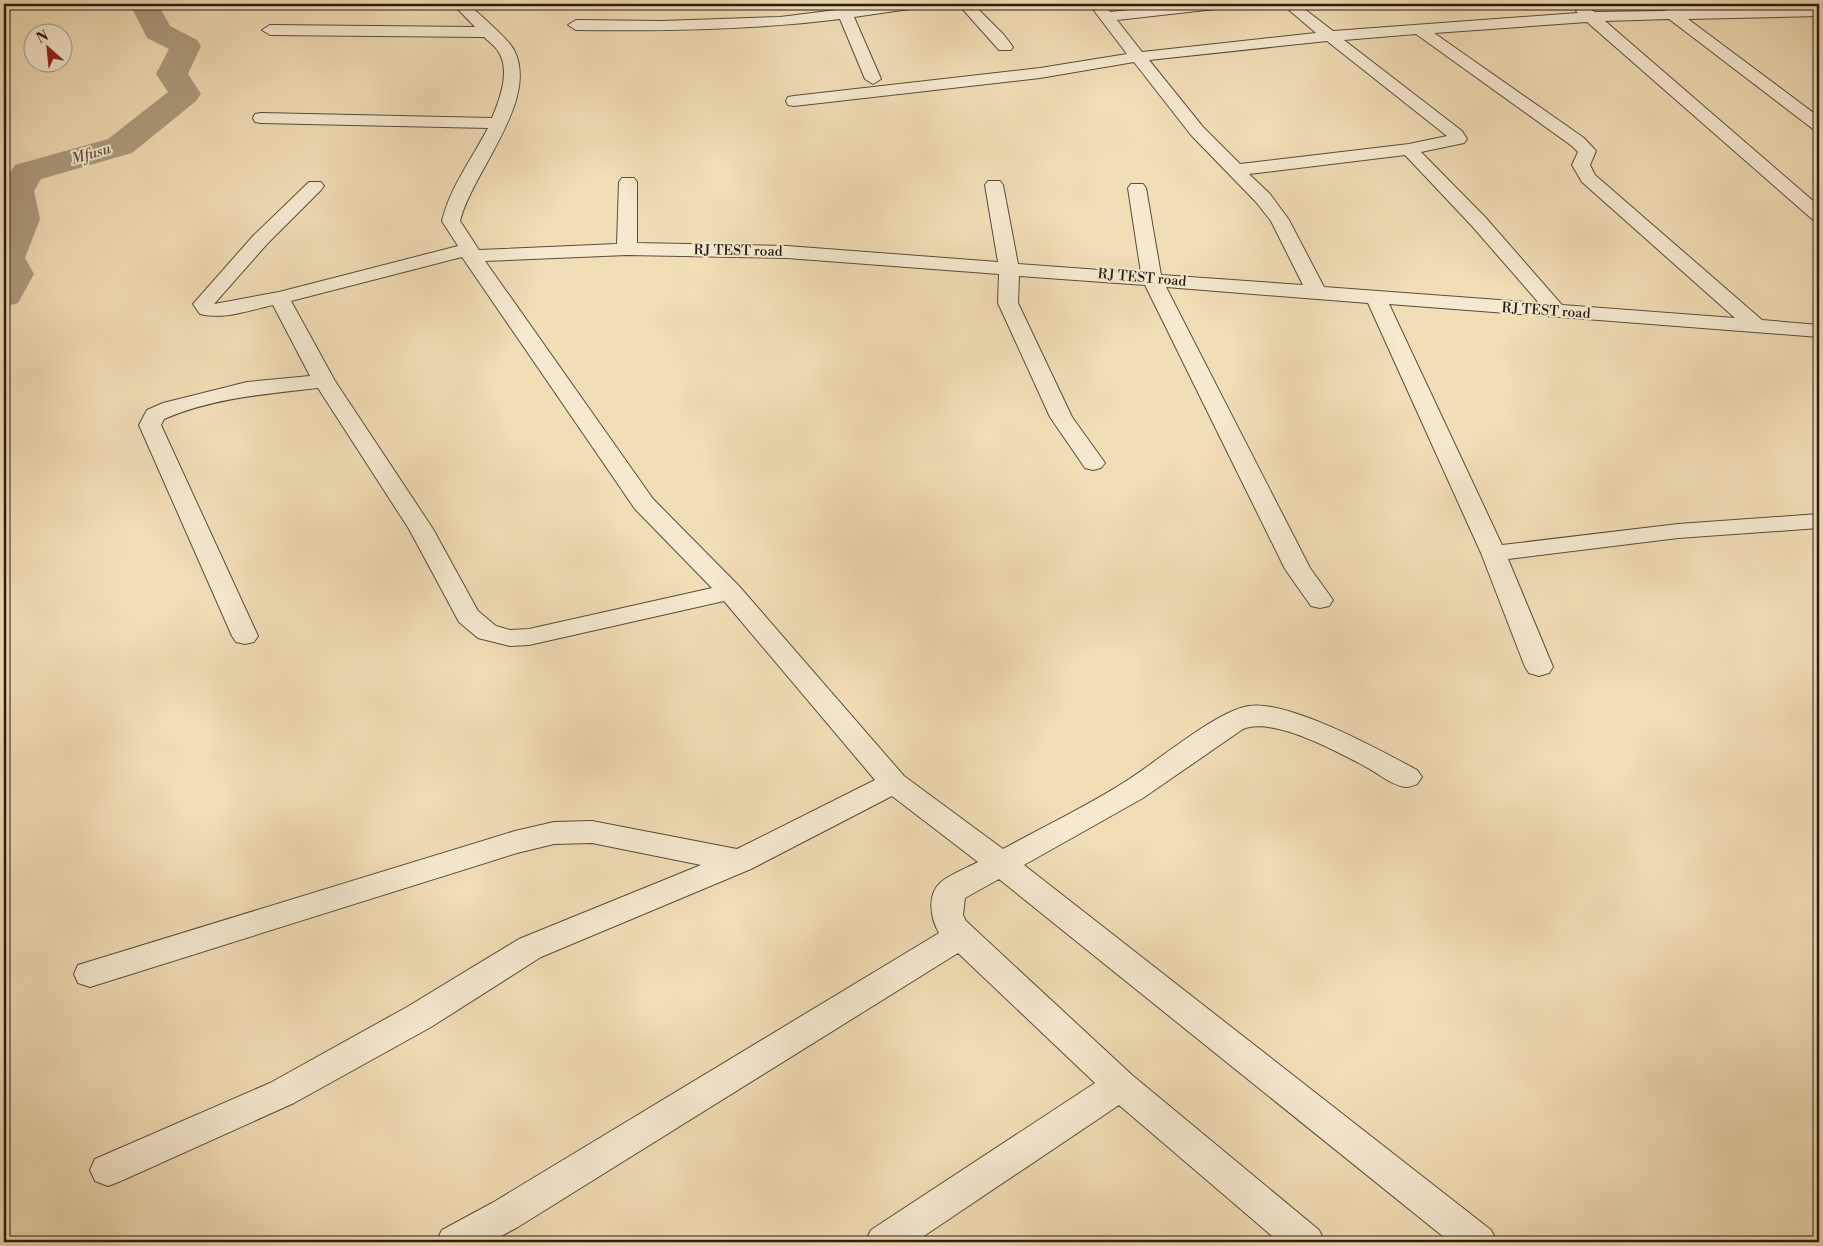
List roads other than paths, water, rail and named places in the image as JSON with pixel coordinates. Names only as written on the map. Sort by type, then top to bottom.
[{"type":"street","points":[[460,4],[512,58],[512,71],[508,96],[482,156],[458,197],[451,221],[470,253],[644,504],[730,592],[894,783],[958,829],[1000,865],[1478,1242]]},
{"type":"street","points":[[576,24],[708,18],[780,22],[916,4]]},
{"type":"street","points":[[965,4],[999,38],[1005,47]]},
{"type":"street","points":[[1102,11],[1224,4]]},
{"type":"street","points":[[1234,170],[1409,149],[1458,139],[1456,135],[1289,4]]},
{"type":"street","points":[[1576,4],[1819,215]]},
{"type":"street","points":[[1102,11],[1198,131],[1263,198],[1280,220],[1317,292]]},
{"type":"street","points":[[794,101],[1040,73],[1137,57],[1330,36],[1670,13],[1819,12]]},
{"type":"street","points":[[1670,13],[1819,125]]},
{"type":"street","points":[[845,14],[873,79]]},
{"type":"street","points":[[270,30],[489,32]]},
{"type":"street","points":[[1418,30],[1578,142],[1588,151],[1581,165],[1588,178],[1756,326]]},
{"type":"street","points":[[261,118],[497,123]]},
{"type":"street","points":[[1409,149],[1479,222],[1557,312]]},
{"type":"street","points":[[627,249],[628,182]]},
{"type":"street","points":[[994,185],[1009,268],[1008,303],[1061,417],[1093,463]]},
{"type":"street","name":"RJ TEST road","points":[[315,186],[260,240],[202,304],[207,310],[220,310],[279,298],[470,253],[627,249],[787,252],[1819,331]]},
{"type":"street","points":[[1137,188],[1152,279],[1298,568],[1320,600]]},
{"type":"street","points":[[279,298],[324,381],[421,529],[468,616],[487,632],[510,638],[529,637],[730,592]]},
{"type":"street","points":[[1376,298],[1493,553],[1539,667]]},
{"type":"street","points":[[245,636],[150,425],[155,416],[181,406],[247,389],[324,381]]},
{"type":"street","points":[[1493,553],[1678,531],[1819,521]]},
{"type":"street","points":[[1306,1242],[1120,1085],[948,925],[946,909],[952,891],[1133,791],[1233,722],[1250,715],[1281,718],[1357,750],[1408,777]]},
{"type":"street","points":[[108,1170],[282,1093],[419,1017],[530,948],[740,860],[894,783]]},
{"type":"street","points":[[90,974],[515,842],[554,833],[592,832],[740,860]]},
{"type":"street","points":[[455,1242],[505,1215],[960,936]]},
{"type":"street","points":[[884,1242],[1120,1085]]},
{"type":"waterway","name":"Mfusu","points":[[4,295],[15,274],[6,258],[22,219],[16,191],[27,172],[120,146],[185,94],[172,74],[186,46],[158,32],[144,4]]}]
